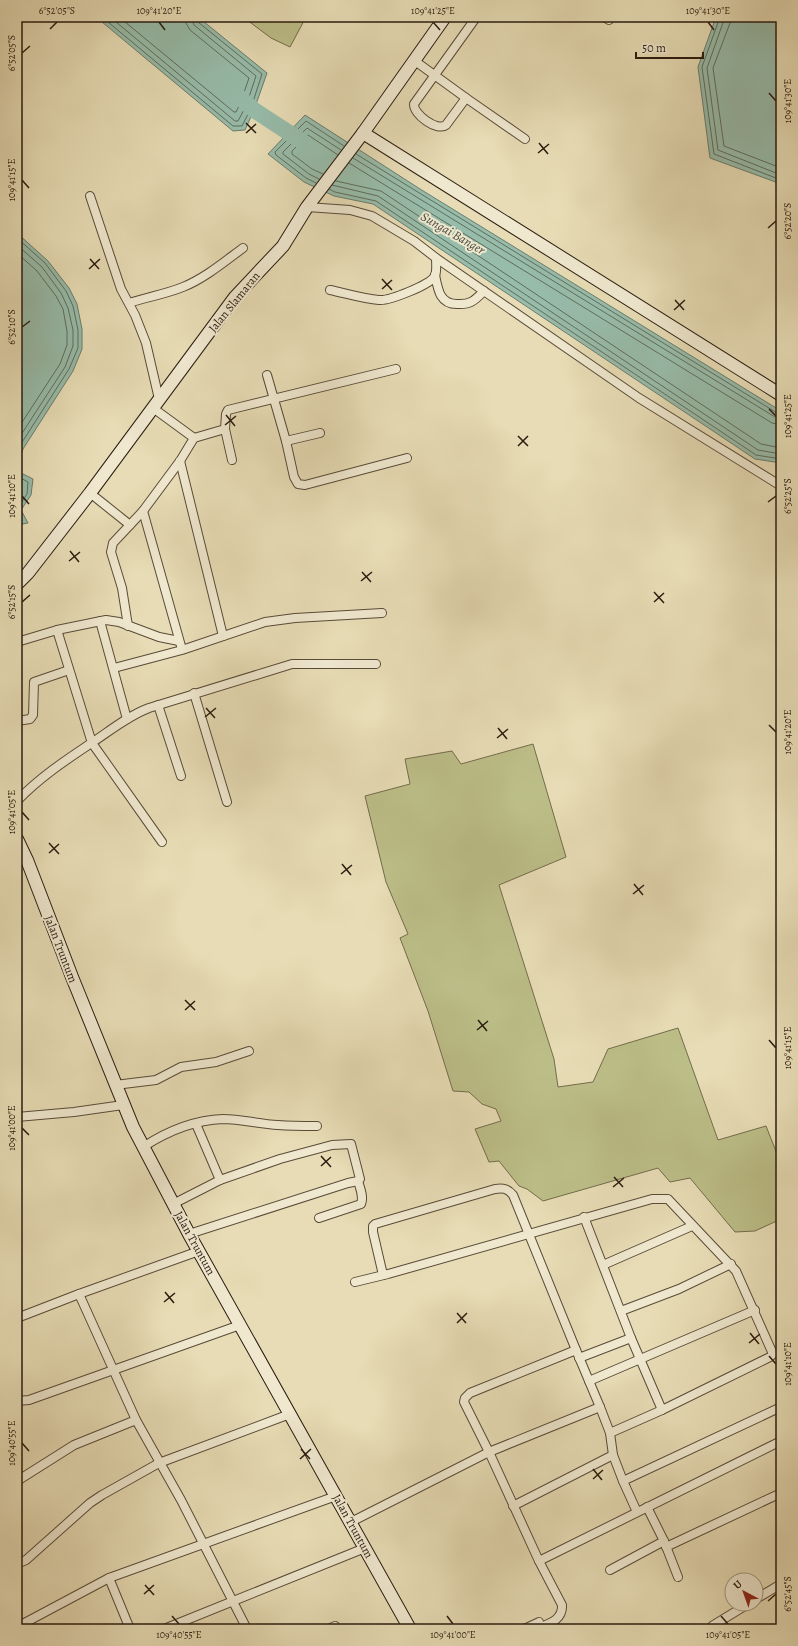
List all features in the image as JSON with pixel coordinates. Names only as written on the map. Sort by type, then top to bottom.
[{"type":"street","name":"Jalan Slamaran","points":[[17,584],[90,493],[235,297],[283,246],[311,202],[415,61],[445,17]]},
{"type":"street","points":[[466,98],[443,128],[436,127],[416,113],[414,109],[414,104],[474,19]]},
{"type":"street","points":[[415,61],[525,139]]},
{"type":"street","points":[[359,138],[781,395]]},
{"type":"street","points":[[90,196],[110,251],[121,289],[129,303],[146,343],[156,404],[194,438]]},
{"type":"street","points":[[311,202],[372,216],[414,242],[639,398],[781,486]]},
{"type":"street","points":[[129,303],[151,295],[174,290],[192,283],[243,248]]},
{"type":"street","points":[[436,258],[435,275],[438,290],[449,304],[466,304],[476,300],[484,291]]},
{"type":"street","points":[[330,290],[380,300],[424,286],[432,280],[435,275]]},
{"type":"street","points":[[232,460],[225,429],[226,414],[228,410],[396,369]]},
{"type":"street","points":[[267,374],[286,441],[294,477],[298,484],[300,485],[407,458]]},
{"type":"street","points":[[128,626],[122,588],[110,550],[113,543],[144,511],[180,461],[194,438],[225,429]]},
{"type":"street","points":[[286,441],[320,433]]},
{"type":"street","points":[[180,461],[223,636]]},
{"type":"street","points":[[90,493],[130,525]]},
{"type":"street","points":[[144,511],[182,650]]},
{"type":"street","points":[[114,668],[182,650],[265,622],[279,619],[382,613]]},
{"type":"street","points":[[17,642],[57,630],[112,620],[159,637],[179,641]]},
{"type":"street","points":[[100,621],[127,719]]},
{"type":"street","points":[[57,630],[92,743],[162,842]]},
{"type":"street","points":[[17,801],[39,780],[64,761],[139,712],[194,693],[292,664],[376,664]]},
{"type":"street","points":[[17,721],[30,719],[33,715],[34,682],[69,670]]},
{"type":"street","points":[[194,693],[227,802]]},
{"type":"street","points":[[158,705],[181,776]]},
{"type":"street","name":"Jalan Truntum","points":[[17,839],[27,860],[123,1105],[143,1147],[189,1234],[410,1629]]},
{"type":"street","points":[[115,1085],[156,1080],[181,1067],[216,1062],[249,1051]]},
{"type":"street","points":[[17,1117],[74,1112],[123,1105]]},
{"type":"street","points":[[143,1147],[158,1137],[171,1131],[223,1119],[279,1126],[317,1126]]},
{"type":"street","points":[[196,1124],[220,1180]]},
{"type":"street","points":[[173,1204],[220,1180],[280,1158],[332,1145],[349,1143],[354,1153],[360,1179],[358,1181],[362,1200],[360,1204],[319,1218]]},
{"type":"street","points":[[189,1234],[358,1181]]},
{"type":"street","points":[[383,1275],[372,1228],[378,1222],[495,1189],[506,1188],[513,1195],[600,1407],[610,1433],[613,1455],[637,1512]]},
{"type":"street","points":[[355,1282],[584,1217],[659,1198],[668,1199],[736,1271],[772,1351],[772,1356],[662,1410],[610,1433]]},
{"type":"street","points":[[584,1217],[631,1338],[662,1410]]},
{"type":"street","points":[[603,1265],[692,1226]]},
{"type":"street","points":[[17,1318],[78,1294],[199,1252]]},
{"type":"street","points":[[621,1311],[679,1290],[731,1264]]},
{"type":"street","points":[[78,1294],[136,1420],[181,1500],[247,1629]]},
{"type":"street","points":[[589,1381],[754,1310]]},
{"type":"street","points":[[17,1401],[29,1400],[240,1325]]},
{"type":"street","points":[[579,1358],[631,1338]]},
{"type":"street","points":[[536,1629],[554,1615],[562,1605],[464,1402],[470,1393],[576,1350]]},
{"type":"street","points":[[351,1522],[489,1452],[600,1407]]},
{"type":"street","points":[[623,1481],[781,1407]]},
{"type":"street","points":[[17,1564],[26,1560],[90,1503],[159,1463],[290,1414]]},
{"type":"street","points":[[17,1481],[74,1445],[136,1420]]},
{"type":"street","points":[[540,1561],[781,1441]]},
{"type":"street","points":[[513,1506],[613,1455]]},
{"type":"street","points":[[610,1570],[781,1492]]},
{"type":"street","points":[[17,1627],[109,1578],[336,1496]]},
{"type":"street","points":[[648,1507],[678,1577]]},
{"type":"street","points":[[164,1629],[365,1548]]},
{"type":"street","points":[[109,1578],[130,1629]]},
{"type":"street","points":[[764,1594],[781,1584]]},
{"type":"street","points":[[710,1629],[712,1626],[735,1612]]},
{"type":"street","points":[[524,1629],[545,1622]]},
{"type":"green space","points":[[243,17],[306,17],[290,47],[271,38]]},
{"type":"green space","points":[[533,744],[566,857],[499,885],[554,1059],[558,1087],[593,1082],[608,1049],[678,1028],[718,1140],[766,1126],[781,1164],[781,1219],[755,1231],[735,1232],[690,1178],[670,1182],[658,1168],[543,1201],[527,1189],[519,1186],[499,1161],[489,1162],[475,1129],[501,1121],[496,1109],[482,1104],[469,1092],[453,1091],[428,1011],[400,938],[408,934],[386,882],[365,796],[410,784],[405,759],[452,751],[461,764]]},
{"type":"water","points":[[96,17],[198,17],[267,73],[245,130],[233,131]]},
{"type":"water","points":[[716,17],[781,17],[781,184],[710,158],[698,67]]},
{"type":"water","points":[[305,115],[420,189],[781,411],[781,463],[755,459],[373,204],[334,196],[304,182],[268,154]]},
{"type":"water","points":[[17,233],[48,261],[69,288],[77,304],[82,329],[82,349],[73,371],[23,449],[17,469]]},
{"type":"water","points":[[17,471],[33,479],[31,495],[21,510],[28,523],[17,525]]},
{"type":"waterway","name":"Sungai Banger","points":[[238,96],[254,110],[306,144]]}]
